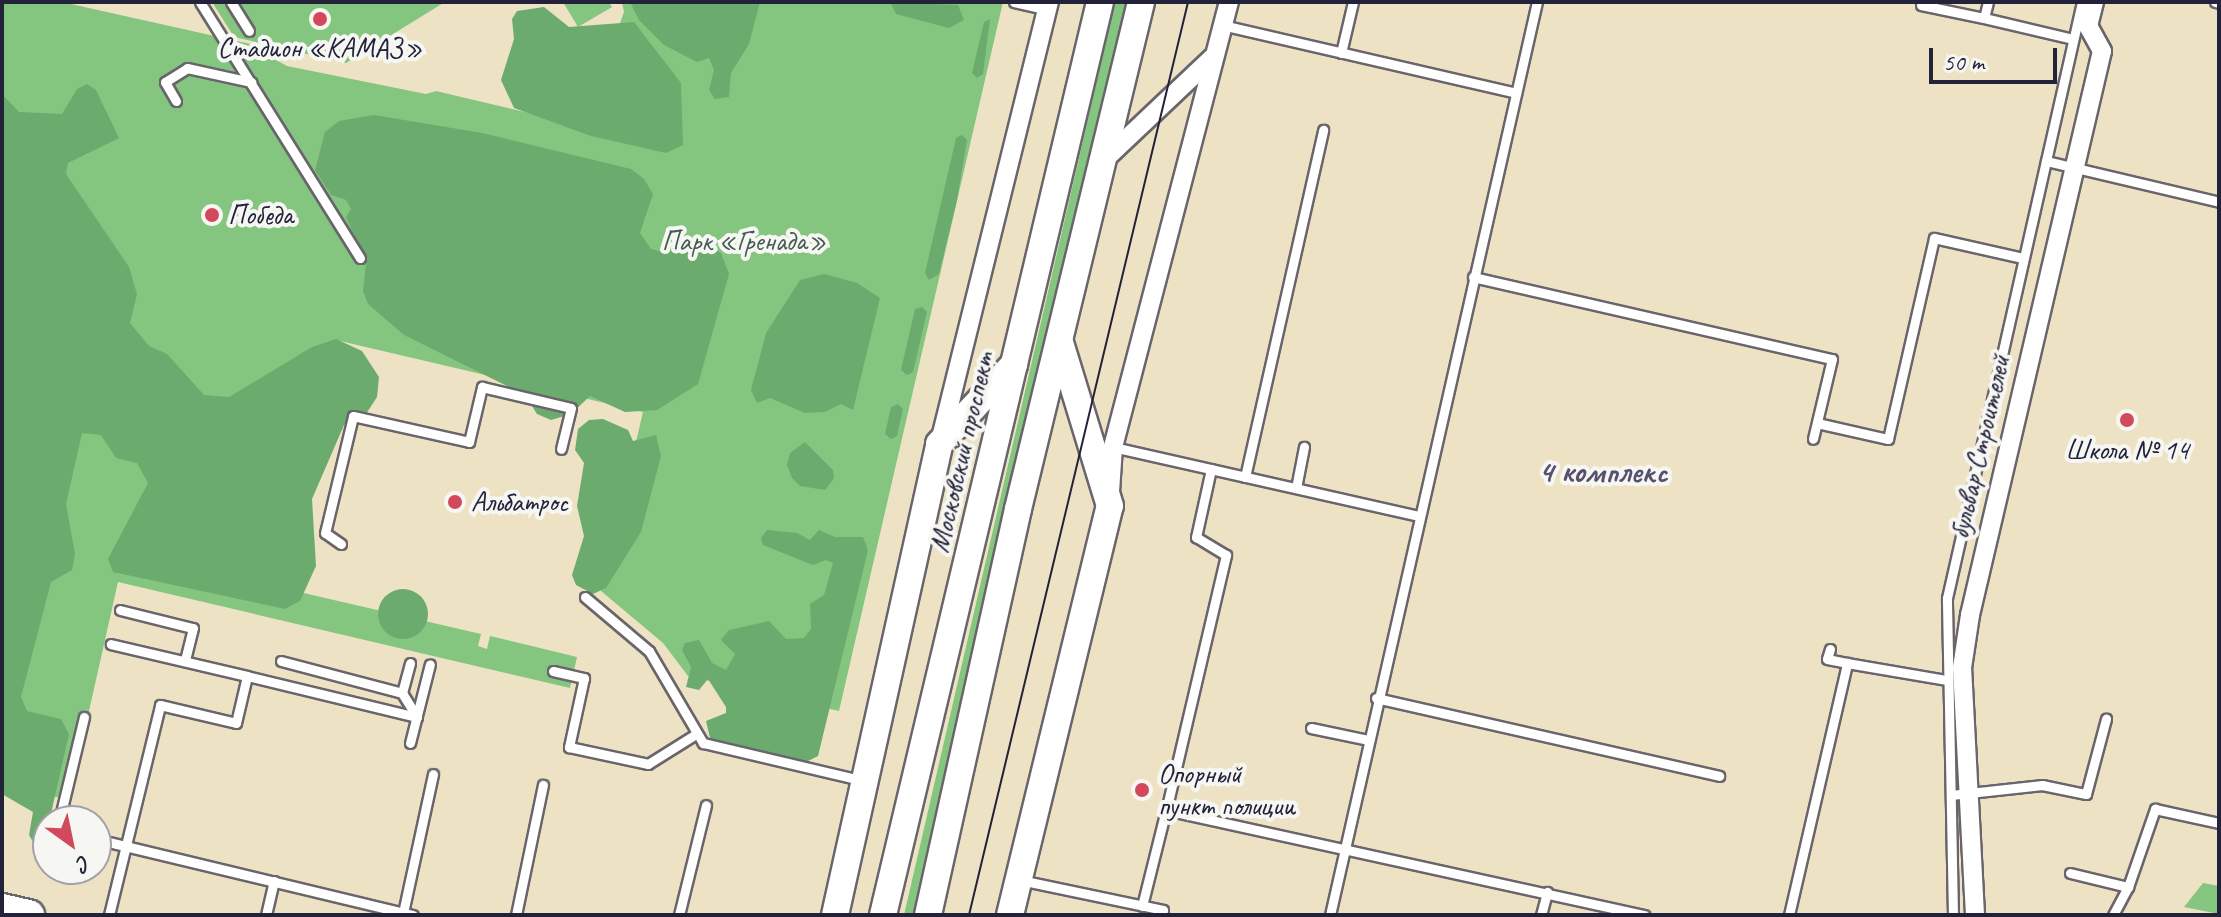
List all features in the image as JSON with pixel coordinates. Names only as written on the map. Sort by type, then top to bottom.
[{"type":"main road","name":"Московский проспект","points":[[883,915],[1100,2]]},
{"type":"main road","points":[[928,915],[1141,2]]},
{"type":"main road","points":[[1010,915],[1110,506],[1060,342]]},
{"type":"main road","points":[[835,915],[868,781],[939,444],[1016,362]]},
{"type":"main road","points":[[2,909],[29,915]]},
{"type":"street","points":[[1110,506],[1113,447],[1229,2]]},
{"type":"street","name":"бульвар Строителей","points":[[1975,915],[1959,795],[1962,668],[1970,615],[2102,51],[2088,26],[2094,2]]},
{"type":"street","points":[[939,444],[1048,6]]},
{"type":"street","points":[[1101,163],[1213,57]]},
{"type":"lane","points":[[200,2],[360,258]]},
{"type":"lane","points":[[231,2],[249,31]]},
{"type":"lane","points":[[1014,2],[1048,6]]},
{"type":"lane","points":[[1341,53],[1353,2]]},
{"type":"lane","points":[[1330,915],[1376,698],[1537,2]]},
{"type":"lane","points":[[1984,18],[1988,2]]},
{"type":"lane","points":[[1953,915],[1959,795],[1946,680],[1947,598],[2082,2]]},
{"type":"lane","points":[[1921,5],[2073,39]]},
{"type":"lane","points":[[1222,25],[1516,93]]},
{"type":"lane","points":[[176,101],[165,82],[187,68],[251,82]]},
{"type":"lane","points":[[1245,477],[1323,130]]},
{"type":"lane","points":[[2046,161],[2219,202]]},
{"type":"lane","points":[[1817,423],[1888,439],[1934,238],[2023,258]]},
{"type":"lane","points":[[1473,277],[1832,359],[1813,439]]},
{"type":"lane","points":[[1453,315],[1464,317]]},
{"type":"lane","points":[[341,544],[325,533],[353,416],[469,442],[482,387],[571,408],[561,449]]},
{"type":"lane","points":[[1113,447],[1418,516]]},
{"type":"lane","points":[[1296,488],[1304,447]]},
{"type":"lane","points":[[1147,910],[1166,810],[1226,555],[1196,537],[1211,469]]},
{"type":"lane","points":[[585,597],[649,651],[696,734],[711,748],[868,781]]},
{"type":"lane","points":[[120,610],[193,628],[185,661]]},
{"type":"lane","points":[[111,644],[417,717]]},
{"type":"lane","points":[[1830,649],[1827,659],[1946,680]]},
{"type":"lane","points":[[281,661],[402,693],[417,717]]},
{"type":"lane","points":[[402,693],[410,663]]},
{"type":"lane","points":[[1789,915],[1847,663]]},
{"type":"lane","points":[[410,743],[430,664]]},
{"type":"lane","points":[[553,671],[584,678],[569,747],[648,764],[696,734]]},
{"type":"lane","points":[[109,915],[160,705],[236,723],[247,676]]},
{"type":"lane","points":[[1376,698],[1719,776]]},
{"type":"lane","points":[[63,805],[84,717]]},
{"type":"lane","points":[[1959,795],[2042,785],[2086,794],[2106,719]]},
{"type":"lane","points":[[1311,728],[1368,740]]},
{"type":"lane","points":[[112,843],[408,914],[433,774]]},
{"type":"lane","points":[[516,915],[543,785]]},
{"type":"lane","points":[[679,915],[706,805]]},
{"type":"lane","points":[[2113,915],[2128,887],[2155,809],[2219,823]]},
{"type":"lane","points":[[1166,810],[1346,846],[1645,915]]},
{"type":"lane","points":[[2070,873],[2128,887]]},
{"type":"lane","points":[[1017,879],[1147,910],[1163,910],[1162,915]]},
{"type":"lane","points":[[266,915],[274,881]]},
{"type":"lane","points":[[1541,915],[1547,892]]},
{"type":"green space","name":"Парк «Гренада»","points":[[2,2],[62,2],[277,50],[278,61],[287,66],[426,94],[436,91],[584,126],[624,12],[622,2],[1003,2],[839,711],[688,676],[663,643],[601,591],[643,412],[340,341],[282,588],[481,634],[478,646],[487,649],[490,636],[577,657],[570,688],[118,582],[69,800],[2,784]]},
{"type":"green space","name":"Стадион «КАМАЗ»","points":[[212,2],[445,2],[346,63],[234,37]]},
{"type":"green space","points":[[563,2],[609,2],[612,7],[578,27]]},
{"type":"green space","points":[[630,2],[760,2],[749,44],[731,73],[729,97],[715,99],[709,90],[714,70],[709,58],[697,62],[664,45],[639,20]]},
{"type":"green space","points":[[890,2],[958,5],[964,20],[949,28],[896,14]]},
{"type":"green space","points":[[1115,2],[1131,2],[914,915],[904,915]]},
{"type":"green space","points":[[544,7],[569,27],[634,22],[681,83],[683,145],[666,153],[591,136],[514,108],[501,80],[514,39],[512,19],[517,11]]},
{"type":"green space","points":[[990,19],[983,74],[977,78],[972,73],[984,22]]},
{"type":"green space","points":[[87,84],[96,90],[119,138],[68,163],[66,174],[129,267],[137,294],[130,323],[149,346],[167,354],[204,395],[229,397],[312,347],[336,339],[362,351],[379,377],[377,397],[366,414],[353,415],[344,425],[312,499],[316,566],[300,601],[285,609],[113,572],[108,559],[148,483],[137,463],[116,458],[101,435],[82,433],[66,504],[75,554],[72,570],[51,582],[21,697],[27,711],[61,719],[69,734],[53,805],[32,805],[32,811],[2,794],[2,94],[19,112],[62,114],[77,89]]},
{"type":"green space","points":[[374,115],[482,133],[631,169],[644,179],[653,194],[640,233],[651,249],[667,253],[681,241],[700,240],[721,253],[729,274],[698,384],[657,410],[625,412],[590,396],[571,414],[551,420],[537,414],[525,395],[404,335],[368,304],[363,291],[366,263],[346,217],[351,209],[346,200],[331,195],[315,170],[325,132],[339,121]]},
{"type":"green space","points":[[962,135],[967,140],[957,200],[939,274],[929,280],[925,273],[956,138]]},
{"type":"green space","points":[[824,274],[857,283],[880,298],[853,410],[841,404],[825,412],[805,413],[770,398],[757,403],[751,390],[766,333],[800,280]]},
{"type":"green space","points":[[922,307],[927,312],[913,372],[907,375],[901,370],[915,309]]},
{"type":"green space","points":[[898,404],[903,409],[897,436],[891,439],[885,434],[891,407]]},
{"type":"green space","points":[[603,419],[628,430],[633,441],[656,435],[661,456],[641,532],[606,588],[593,594],[576,585],[572,575],[584,536],[577,506],[584,463],[575,450],[578,429],[589,420]]},
{"type":"green space","points":[[805,442],[833,470],[834,478],[825,490],[800,486],[792,478],[787,465],[790,453]]},
{"type":"green space","points":[[767,530],[797,533],[810,540],[819,530],[835,537],[863,537],[868,550],[818,756],[802,764],[711,742],[706,721],[726,713],[726,707],[708,679],[699,690],[686,687],[691,667],[682,650],[685,643],[699,640],[712,663],[726,670],[735,654],[721,640],[729,630],[769,621],[786,639],[804,638],[811,629],[810,604],[824,595],[833,563],[826,560],[813,565],[763,545],[761,538]]},
{"type":"green space","points":[[403,589],[421,596],[428,614],[421,632],[403,639],[385,632],[378,614],[385,596]]},
{"type":"green space","points":[[2203,883],[2219,886],[2219,914],[2184,907]]},
{"type":"tram line","points":[[969,915],[1188,2]]},
{"type":"place","name":"Стадион «КАМАЗ»","points":[[320,19]]},
{"type":"place","name":"Победа","points":[[212,215]]},
{"type":"place","name":"Школа № 14","points":[[2127,420]]},
{"type":"place","name":"Альбатрос","points":[[455,502]]},
{"type":"place","name":"Опорный пункт полиции","points":[[1142,790]]},
{"type":"district","name":"4 комплекс","points":[[1603,472]]}]
